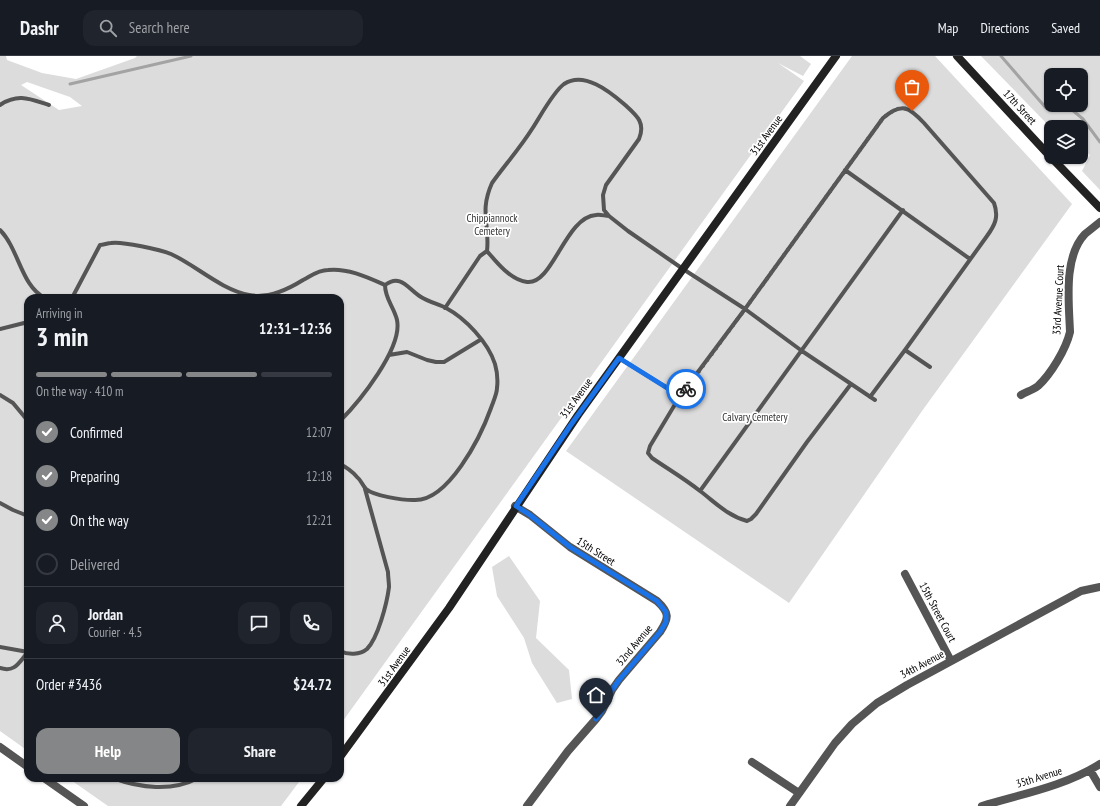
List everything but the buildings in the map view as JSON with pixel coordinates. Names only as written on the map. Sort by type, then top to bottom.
[{"type":"street","name":"31st Avenue","points":[[344,752],[449,608],[573,421],[836,56]]},
{"type":"street","name":"17th Street","points":[[957,56],[1100,208]]},
{"type":"street","name":"33rd Avenue Court","points":[[1021,395],[1037,387],[1044,379],[1057,362],[1068,341],[1070,332],[1069,278],[1072,258],[1085,234],[1100,222]]},
{"type":"street","name":"15th Street","points":[[516,506],[530,515],[570,547],[657,601],[666,612]]},
{"type":"street","name":"15th Street Court","points":[[905,574],[951,661]]},
{"type":"street","name":"34th Avenue","points":[[790,806],[828,752],[852,724],[877,703],[907,684],[1080,591],[1100,587]]},
{"type":"street","name":"32nd Avenue","points":[[528,806],[568,751],[602,711],[612,690],[619,680],[660,632],[666,622],[666,612]]},
{"type":"street","points":[[0,747],[24,764]]},
{"type":"street","points":[[752,762],[799,793]]},
{"type":"street","name":"35th Avenue","points":[[982,806],[1066,781],[1100,764]]},
{"type":"street","points":[[1090,770],[1100,787]]},
{"type":"street","points":[[50,782],[84,806]]},
{"type":"street","points":[[301,806],[321,782]]},
{"type":"lane","points":[[609,216],[596,214],[581,221],[550,266],[536,281],[528,282],[509,274],[487,251],[485,204],[487,193],[492,183],[532,130],[557,92],[564,84],[577,80],[587,80],[620,100],[642,124],[642,132],[639,139],[606,185],[603,195],[604,210],[609,216],[683,269],[745,309],[802,351],[875,400]]},
{"type":"lane","points":[[0,105],[9,99],[25,97],[49,106]]},
{"type":"lane","points":[[852,384],[751,518],[747,520],[733,516],[652,458],[648,453],[650,446],[680,396],[883,118],[896,108],[906,108],[912,111],[994,203],[997,215],[995,225],[870,397]]},
{"type":"lane","points":[[846,170],[970,259]]},
{"type":"lane","points":[[700,491],[903,210]]},
{"type":"lane","points":[[0,230],[6,236],[12,247],[28,283],[38,294]]},
{"type":"lane","points":[[74,294],[100,246],[112,242],[147,247],[170,254],[226,286],[245,294]]},
{"type":"lane","points":[[446,308],[480,256],[487,251]]},
{"type":"lane","points":[[277,294],[316,272],[326,270],[345,269],[385,285]]},
{"type":"lane","points":[[365,488],[378,494],[414,500],[421,500],[436,493],[448,482],[470,453],[480,435],[497,388],[494,362],[466,322],[446,308],[415,294],[401,282],[395,280],[385,285]]},
{"type":"lane","points":[[344,416],[372,382],[389,355],[396,338],[397,320],[385,293],[385,285]]},
{"type":"lane","points":[[0,329],[24,323]]},
{"type":"lane","points":[[389,355],[407,352],[427,360],[444,362],[480,340]]},
{"type":"lane","points":[[905,350],[930,367]]},
{"type":"lane","points":[[619,358],[680,396]]},
{"type":"lane","points":[[0,395],[13,403],[24,416]]},
{"type":"lane","points":[[344,466],[358,477],[365,488],[388,572],[389,586],[385,612],[367,649],[360,653],[353,654],[344,652]]},
{"type":"lane","points":[[0,502],[24,514]]},
{"type":"lane","points":[[0,648],[24,651]]},
{"type":"lane","points":[[0,668],[9,670],[14,669],[24,657]]},
{"type":"lane","points":[[124,782],[147,787],[182,785],[189,782]]},
{"type":"green space","name":"Chippiannock Cemetery","points":[[0,56],[6,56],[7,60],[42,73],[76,79],[137,56],[800,56],[811,64],[803,76],[778,63],[804,81],[344,719],[344,294],[24,294],[24,748],[0,731]],"holes":[[[27,82],[70,97],[82,106],[59,110],[21,85]]]},
{"type":"green space","name":"Calvary Cemetery","points":[[852,56],[935,56],[1072,204],[922,411],[789,603],[566,451]]},
{"type":"green space","points":[[981,56],[1100,56],[1100,190],[1082,171],[1086,164],[1088,164],[1090,155],[1088,153],[1088,120],[1044,121]]},
{"type":"green space","points":[[509,556],[540,601],[536,638],[569,670],[572,699],[557,703],[532,663],[524,638],[497,596],[492,567]]},
{"type":"green space","points":[[74,782],[299,782],[281,806],[108,806]]},
{"type":"waterway","points":[[70,84],[191,56]]},
{"type":"waterway","points":[[1001,56],[1046,108],[1071,109],[1083,119],[1100,142]]},
{"type":"way so far","points":[[686,389],[883,118],[896,108],[906,108],[912,111]]},
{"type":"route","points":[[596,719],[619,680],[660,632],[666,622],[666,612],[657,601],[648,597],[570,547],[530,515],[516,506],[546,460],[619,358],[680,396],[686,389]]}]
